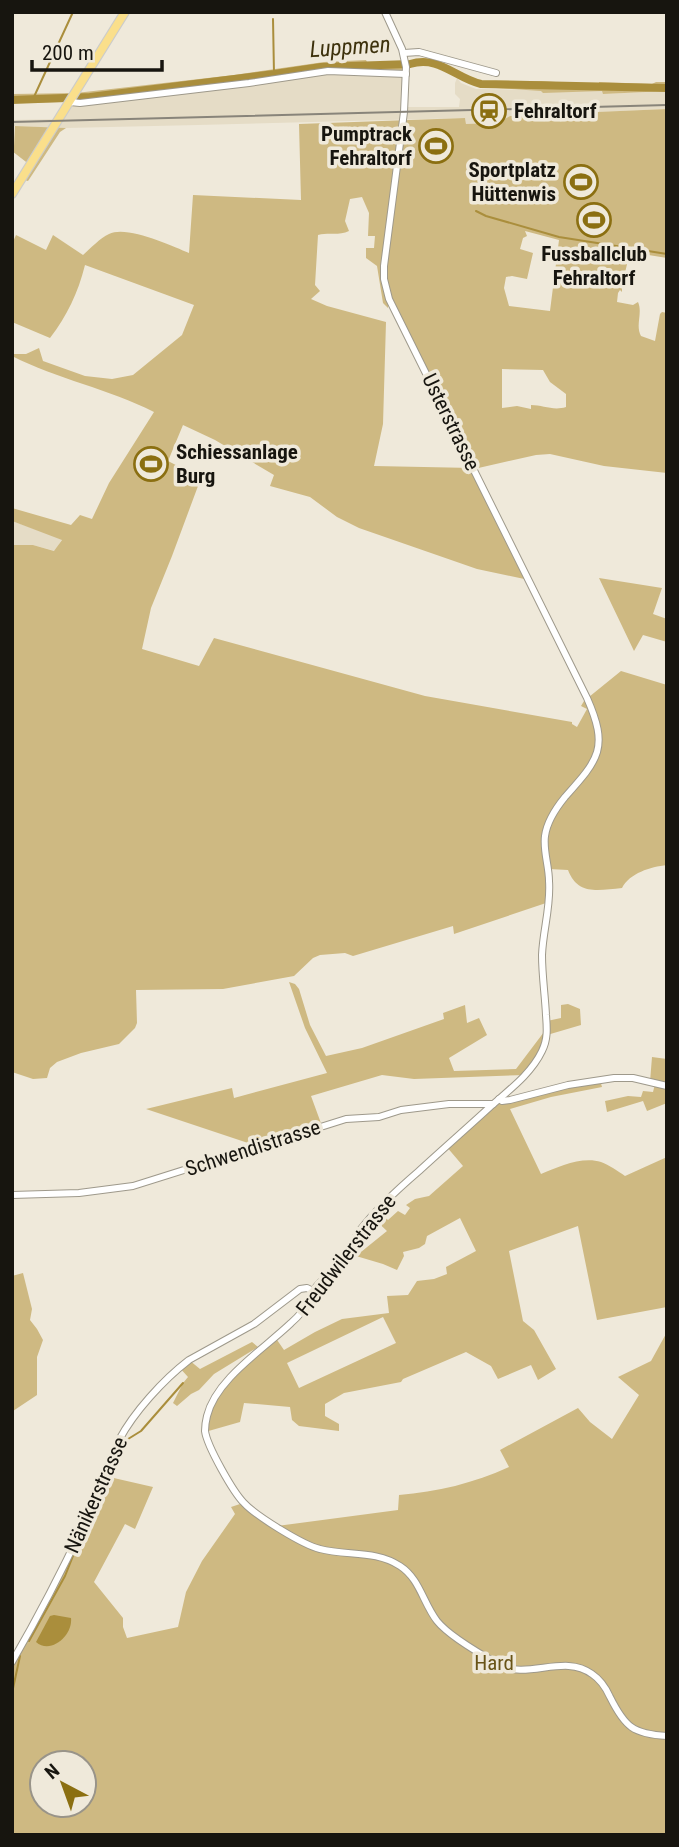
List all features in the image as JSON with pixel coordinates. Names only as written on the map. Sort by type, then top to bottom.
[{"type":"main road","points":[[12,194],[125,12]]},
{"type":"street","name":"Usterstrasse","points":[[385,12],[404,52],[406,67],[404,107],[384,258],[385,289],[596,718],[599,739],[594,761],[558,806]]},
{"type":"street","points":[[404,52],[416,51],[496,72]]},
{"type":"street","points":[[72,99],[80,103],[328,71],[406,67]]},
{"type":"street","name":"Freudwilerstrasse","points":[[558,806],[548,825],[545,844],[550,883],[542,957],[547,1035],[542,1051],[531,1068],[390,1197],[358,1232],[347,1258],[317,1284],[297,1317],[221,1386],[211,1404],[205,1425],[208,1440],[238,1497],[251,1510],[308,1545],[376,1556],[401,1567],[415,1581],[441,1626],[496,1663],[513,1670],[561,1666],[584,1669],[601,1682],[619,1716],[630,1727],[646,1734],[667,1736]]},
{"type":"street","name":"Schwendistrasse","points":[[12,1195],[79,1193],[149,1182],[341,1120],[379,1116],[401,1110],[510,1100],[614,1078],[633,1078],[667,1086]]},
{"type":"street","name":"Nänikerstrasse","points":[[12,1662],[68,1557],[120,1439],[136,1415],[189,1360],[254,1324],[300,1289],[313,1291]]},
{"type":"shaded area","points":[[323,72],[406,74],[405,107],[459,107],[460,99],[455,94],[457,78],[461,83],[476,89],[603,91],[603,94],[667,91],[667,109],[510,116],[492,124],[466,124],[465,118],[66,128],[12,126],[12,120],[62,119],[73,103]]},
{"type":"shaded area","points":[[12,521],[62,539],[55,551],[33,545],[12,545]]},
{"type":"shaded area","points":[[50,1616],[71,1618],[65,1636],[54,1645],[36,1642]]},
{"type":"green space","points":[[366,60],[368,64],[406,62],[406,74],[340,71],[70,102],[12,103],[12,94],[76,93],[324,62]]},
{"type":"green space","points":[[541,81],[599,85],[599,82],[667,82],[667,91],[543,93],[496,88],[496,82]]},
{"type":"green space","points":[[667,109],[667,258],[630,252],[622,292],[620,290],[618,293],[617,302],[633,305],[638,302],[641,336],[655,341],[660,314],[667,313],[667,473],[604,466],[550,454],[474,469],[529,580],[477,569],[359,528],[337,517],[310,497],[270,486],[274,475],[215,440],[183,425],[168,461],[201,478],[151,608],[142,649],[199,666],[214,638],[425,696],[572,722],[577,727],[587,709],[581,706],[584,701],[621,671],[667,685],[667,865],[641,872],[630,878],[622,888],[597,890],[583,888],[577,884],[568,870],[549,869],[549,902],[454,934],[453,926],[353,956],[345,953],[320,955],[294,976],[223,989],[136,990],[137,1023],[119,1044],[57,1062],[50,1068],[47,1078],[33,1079],[12,1072],[12,545],[33,545],[54,551],[62,540],[12,521],[12,508],[71,525],[80,515],[92,519],[109,483],[154,412],[29,364],[12,354],[26,354],[39,348],[43,361],[85,376],[112,379],[133,375],[182,335],[194,305],[85,265],[71,304],[50,338],[12,322],[12,244],[16,235],[46,250],[53,235],[83,255],[109,234],[127,232],[189,253],[193,195],[301,200],[299,124],[465,118],[466,124],[498,123],[510,116]],"holes":[[[362,197],[369,213],[368,236],[375,236],[374,248],[366,248],[366,258],[377,266],[383,303],[388,308],[388,301],[473,468],[374,466],[383,424],[386,322],[311,299],[320,291],[315,285],[318,235],[349,231],[345,221],[350,199]],[[525,231],[559,240],[550,311],[509,306],[504,288],[506,277],[527,279],[533,253],[520,249],[523,238],[527,236]],[[502,369],[543,370],[550,382],[566,394],[566,407],[531,405],[531,409],[517,406],[502,408]]]},
{"type":"green space","points":[[15,126],[66,128],[60,132],[28,181],[24,180],[12,199],[12,194],[30,165],[12,151]]},
{"type":"green space","points":[[599,578],[662,588],[653,614],[667,619],[667,642],[643,635],[634,651]]},
{"type":"green space","points":[[289,982],[299,989],[310,1025],[326,1056],[362,1048],[444,1019],[443,1013],[465,1005],[467,1023],[479,1018],[487,1035],[449,1058],[454,1071],[516,1069],[547,1028],[547,1021],[561,1018],[561,1005],[568,1004],[580,1009],[581,1025],[547,1035],[545,1044],[525,1075],[414,1079],[382,1075],[311,1096],[322,1126],[253,1148],[248,1143],[146,1109],[232,1088],[234,1098],[327,1073],[305,1028]]},
{"type":"green space","points":[[652,1057],[667,1059],[667,1103],[647,1111],[643,1101],[607,1112],[605,1101],[628,1096],[641,1097],[643,1091],[653,1092],[655,1084],[650,1082]]},
{"type":"green space","points":[[600,1080],[602,1087],[551,1097],[510,1109],[541,1174],[586,1160],[601,1162],[625,1176],[667,1157],[667,1307],[597,1320],[578,1226],[509,1251],[523,1321],[534,1330],[556,1369],[538,1380],[531,1365],[498,1379],[491,1366],[466,1352],[401,1382],[344,1393],[325,1404],[325,1416],[339,1424],[339,1431],[299,1426],[292,1420],[290,1407],[244,1403],[240,1422],[205,1432],[215,1396],[275,1337],[284,1350],[342,1319],[389,1313],[387,1296],[408,1295],[417,1281],[447,1274],[446,1267],[476,1251],[460,1218],[427,1236],[425,1244],[419,1248],[403,1252],[404,1256],[397,1270],[356,1256],[387,1231],[372,1217],[377,1211],[388,1220],[398,1211],[405,1215],[410,1208],[406,1205],[415,1199],[429,1196],[463,1166],[446,1146],[493,1106]],"holes":[[[383,1317],[396,1343],[299,1388],[287,1363]]]},
{"type":"green space","points":[[23,1273],[32,1309],[30,1320],[43,1340],[37,1357],[37,1395],[12,1414],[12,1276]]},
{"type":"green space","name":"Hard","points":[[667,1332],[667,1835],[12,1835],[12,1651],[19,1650],[57,1580],[105,1476],[153,1487],[135,1529],[125,1524],[94,1582],[123,1618],[127,1638],[178,1627],[186,1592],[202,1561],[235,1514],[231,1507],[243,1503],[277,1526],[398,1510],[399,1495],[455,1486],[509,1467],[500,1450],[578,1408],[590,1422],[612,1439],[639,1395],[618,1377],[651,1361]]},
{"type":"green space","points":[[252,1342],[258,1347],[214,1374],[199,1390],[177,1406],[173,1403],[188,1377],[179,1367],[189,1360],[200,1369]]},
{"type":"waterway","points":[[33,99],[73,12]]},
{"type":"waterway","points":[[273,19],[274,74]]},
{"type":"waterway","name":"Luppmen","points":[[12,100],[90,97],[321,67],[420,62],[430,62],[481,84],[667,88]]},
{"type":"waterway","points":[[476,211],[559,237],[667,254]]},
{"type":"waterway","points":[[120,1444],[141,1431],[183,1383]]},
{"type":"waterway","points":[[75,1530],[95,1488]]},
{"type":"waterway","points":[[29,1641],[65,1576],[75,1551]]},
{"type":"waterway","points":[[12,1693],[20,1656]]},
{"type":"railway","points":[[12,122],[667,105]]},
{"type":"place","name":"Fehraltorf","points":[[489,111]]},
{"type":"place","name":"Pumptrack Fehraltorf","points":[[436,146]]},
{"type":"place","name":"Sportplatz Hüttenwis","points":[[581,182]]},
{"type":"place","name":"Fussballclub Fehraltorf","points":[[594,220]]},
{"type":"place","name":"Schiessanlage Burg","points":[[151,464]]}]
